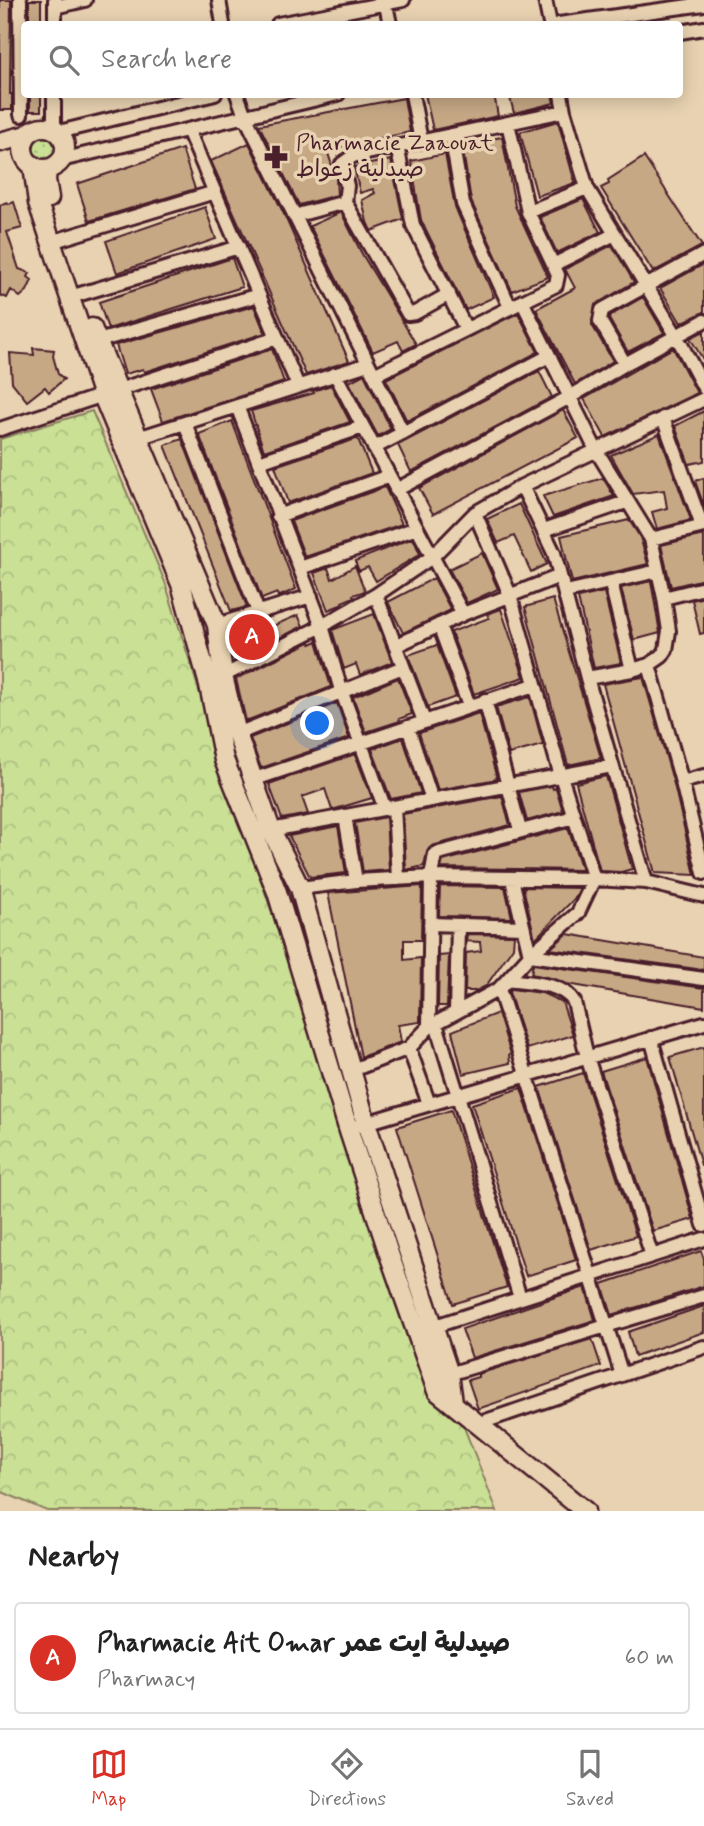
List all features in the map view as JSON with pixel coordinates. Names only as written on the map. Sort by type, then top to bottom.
[{"type":"street","points":[[20,0],[21,115]]},
{"type":"street","points":[[55,4],[85,0]]},
{"type":"street","points":[[219,0],[222,21]]},
{"type":"street","points":[[293,21],[403,0]]},
{"type":"street","points":[[545,0],[549,21]]},
{"type":"street","points":[[385,2],[389,21]]},
{"type":"street","points":[[581,21],[704,4]]},
{"type":"street","points":[[683,32],[704,28]]},
{"type":"street","points":[[38,156],[65,149],[56,130],[54,98]]},
{"type":"street","points":[[197,98],[56,130],[42,127],[38,156],[38,203],[57,241],[271,830],[300,888],[350,1071],[357,1125],[388,1251],[437,1391],[585,1511]]},
{"type":"street","points":[[238,98],[244,116],[403,433]]},
{"type":"street","points":[[0,143],[38,156],[188,130],[321,98]]},
{"type":"street","points":[[413,98],[421,141]]},
{"type":"street","points":[[562,98],[587,188],[647,285],[704,388]]},
{"type":"street","points":[[449,294],[415,313],[408,314],[345,202],[347,197],[343,161],[353,156],[397,146],[564,111]]},
{"type":"street","points":[[138,438],[335,374],[371,369],[467,329],[556,285],[558,275],[528,212],[508,123]]},
{"type":"street","points":[[188,130],[298,386]]},
{"type":"street","points":[[451,135],[463,204],[516,304],[549,356],[596,450],[651,539],[669,631],[666,650],[649,665],[587,678]]},
{"type":"street","points":[[397,146],[414,225],[467,329]]},
{"type":"street","points":[[528,212],[587,188]]},
{"type":"street","points":[[57,241],[215,192]]},
{"type":"street","points":[[294,216],[345,202]]},
{"type":"street","points":[[553,265],[615,234]]},
{"type":"street","points":[[75,296],[239,247]]},
{"type":"street","points":[[625,364],[599,315],[607,306],[704,254]]},
{"type":"street","points":[[92,343],[259,295]]},
{"type":"street","points":[[396,490],[570,397],[704,321]]},
{"type":"street","points":[[0,429],[277,338]]},
{"type":"street","points":[[374,448],[549,356]]},
{"type":"street","points":[[335,374],[463,614]]},
{"type":"street","points":[[111,393],[138,438],[217,625],[216,680],[224,760],[278,892],[357,1125],[449,1374],[453,1402]]},
{"type":"street","points":[[216,680],[323,626],[376,595],[432,558],[475,513],[522,486],[704,398]]},
{"type":"street","points":[[237,406],[323,626],[341,690],[360,743],[389,808],[398,879]]},
{"type":"street","points":[[651,539],[703,526],[663,418]]},
{"type":"street","points":[[185,423],[258,612]]},
{"type":"street","points":[[259,462],[363,428]]},
{"type":"street","points":[[278,516],[389,476]]},
{"type":"street","points":[[522,486],[544,530],[566,592],[587,678],[646,882]]},
{"type":"street","points":[[544,530],[626,502]]},
{"type":"street","points":[[350,1071],[409,1048],[433,1025],[503,985],[530,955],[578,913],[594,879],[534,685],[510,594],[475,513]]},
{"type":"street","points":[[300,568],[416,528]]},
{"type":"street","points":[[566,592],[659,571]]},
{"type":"street","points":[[395,646],[510,594],[560,576]]},
{"type":"street","points":[[611,583],[632,670]]},
{"type":"street","points":[[664,598],[704,588]]},
{"type":"street","points":[[376,595],[424,721]]},
{"type":"street","points":[[217,625],[311,596]]},
{"type":"street","points":[[439,625],[469,706]]},
{"type":"street","points":[[649,665],[702,848],[704,873]]},
{"type":"street","points":[[237,734],[403,667]]},
{"type":"street","points":[[252,780],[534,685]]},
{"type":"street","points":[[485,701],[520,830]]},
{"type":"street","points":[[408,727],[432,800]]},
{"type":"street","points":[[271,830],[612,766]]},
{"type":"street","points":[[682,782],[704,776]]},
{"type":"street","points":[[345,816],[356,881]]},
{"type":"street","points":[[520,1298],[458,1095],[433,1025],[431,877],[435,854],[574,817]]},
{"type":"street","points":[[300,888],[356,881],[431,877],[594,879],[646,882],[704,896]]},
{"type":"street","points":[[512,879],[530,955]]},
{"type":"street","points":[[430,924],[523,927]]},
{"type":"street","points":[[456,1012],[458,925]]},
{"type":"street","points":[[530,955],[704,979]]},
{"type":"street","points":[[503,985],[552,987],[570,996],[574,1002],[587,1057],[652,1256]]},
{"type":"street","points":[[503,985],[526,1075],[622,1375]]},
{"type":"street","points":[[357,1125],[704,1023]]},
{"type":"street","points":[[651,1038],[704,1225]]},
{"type":"street","points":[[409,1048],[429,1104]]},
{"type":"street","points":[[432,1327],[704,1239]]},
{"type":"street","points":[[449,1374],[704,1296]]},
{"type":"street","points":[[477,1424],[704,1347]]},
{"type":"green space","points":[[45,132],[56,137],[61,148],[56,159],[45,164],[34,159],[29,148],[34,137]]},
{"type":"green space","points":[[92,411],[165,582],[219,755],[333,1095],[497,1511],[47,1511],[0,1491],[0,439]]},
{"type":"building","points":[[0,0],[11,0],[12,110],[0,110]]},
{"type":"building","points":[[29,0],[41,0],[41,21],[29,21]]},
{"type":"building","points":[[30,98],[41,98],[41,111],[30,111]]},
{"type":"building","points":[[404,98],[410,132],[327,150],[336,178],[337,195],[299,205],[259,125]]},
{"type":"building","points":[[426,98],[495,98],[498,116],[433,130]]},
{"type":"building","points":[[510,98],[553,98],[554,103],[514,113]]},
{"type":"building","points":[[558,121],[575,183],[537,196],[520,132]]},
{"type":"building","points":[[502,137],[515,206],[548,277],[512,291],[471,201],[463,151],[463,144]]},
{"type":"building","points":[[249,143],[283,212],[349,361],[306,375],[211,161]]},
{"type":"building","points":[[182,149],[195,189],[89,221],[77,184]]},
{"type":"building","points":[[445,154],[455,207],[494,297],[466,310],[421,220],[411,161]]},
{"type":"building","points":[[644,157],[702,246],[653,272],[601,188],[609,184],[608,180]]},
{"type":"building","points":[[391,160],[403,219],[371,231],[362,200],[375,193],[373,189],[360,193],[354,167]]},
{"type":"building","points":[[583,199],[600,232],[557,253],[540,217]]},
{"type":"building","points":[[14,202],[22,228],[7,232],[19,269],[30,273],[28,277],[32,280],[27,291],[20,297],[11,290],[7,298],[0,295],[0,205]]},
{"type":"building","points":[[205,207],[216,239],[117,273],[106,241]]},
{"type":"building","points":[[341,212],[362,254],[416,344],[403,351],[398,341],[373,352],[310,226]]},
{"type":"building","points":[[612,245],[634,282],[595,305],[592,325],[613,361],[575,384],[536,309],[575,288],[565,269]]},
{"type":"building","points":[[232,258],[242,287],[108,329],[99,302]]},
{"type":"building","points":[[704,264],[704,312],[681,323],[660,288]]},
{"type":"building","points":[[643,297],[664,333],[628,352],[609,319]]},
{"type":"building","points":[[254,306],[265,333],[144,372],[143,369],[125,374],[116,345]]},
{"type":"building","points":[[518,313],[538,352],[407,421],[386,379]]},
{"type":"building","points":[[704,331],[704,361],[690,338]]},
{"type":"building","points":[[33,348],[54,350],[58,374],[64,379],[49,392],[45,387],[27,401],[12,382],[10,353],[34,355]]},
{"type":"building","points":[[673,348],[697,393],[605,437],[584,399]]},
{"type":"building","points":[[272,349],[284,382],[163,421],[151,389]]},
{"type":"building","points":[[539,371],[552,397],[411,472],[398,445]]},
{"type":"building","points":[[364,374],[391,429],[378,436],[349,382]]},
{"type":"building","points":[[331,385],[350,422],[264,451],[251,411],[314,393],[313,391]]},
{"type":"building","points":[[563,410],[578,438],[433,514],[419,488]]},
{"type":"building","points":[[704,411],[704,461],[689,464],[675,426]]},
{"type":"building","points":[[232,421],[296,589],[278,597],[277,593],[262,599],[199,434]]},
{"type":"building","points":[[659,434],[691,520],[657,529],[652,512],[667,508],[664,490],[633,494],[611,455]]},
{"type":"building","points":[[182,439],[247,607],[231,611],[165,445]]},
{"type":"building","points":[[356,439],[372,473],[288,503],[275,466]]},
{"type":"building","points":[[603,478],[614,496],[553,517],[543,496]]},
{"type":"building","points":[[704,478],[704,506],[695,481]]},
{"type":"building","points":[[385,487],[402,524],[305,557],[291,521]]},
{"type":"building","points":[[519,504],[547,564],[531,572],[514,536],[498,543],[487,519]]},
{"type":"building","points":[[629,520],[640,537],[648,564],[572,582],[561,536]]},
{"type":"building","points":[[704,535],[704,579],[671,587],[661,545]]},
{"type":"building","points":[[414,540],[420,554],[376,581],[368,567],[359,571],[355,561]]},
{"type":"building","points":[[482,553],[498,589],[467,603],[449,569]]},
{"type":"building","points":[[355,566],[365,591],[328,610],[314,573],[328,568],[332,579]]},
{"type":"building","points":[[434,578],[451,610],[403,633],[388,602]]},
{"type":"building","points":[[651,581],[660,633],[634,640],[621,588]]},
{"type":"building","points":[[604,592],[621,663],[594,668],[578,598]]},
{"type":"building","points":[[704,597],[704,633],[700,634],[692,600]]},
{"type":"building","points":[[553,599],[601,758],[568,765],[525,607]]},
{"type":"building","points":[[501,609],[524,677],[474,694],[451,632],[489,618],[487,614]]},
{"type":"building","points":[[374,614],[392,662],[360,675],[356,664],[344,669],[332,630]]},
{"type":"building","points":[[298,615],[303,626],[254,651],[251,645],[248,646],[244,628],[263,620],[266,629]]},
{"type":"building","points":[[317,641],[331,687],[246,721],[236,679]]},
{"type":"building","points":[[437,645],[456,697],[428,707],[408,655]]},
{"type":"building","points":[[643,677],[674,784],[695,875],[655,873],[603,684]]},
{"type":"building","points":[[398,678],[412,714],[399,719],[400,721],[366,732],[353,697]]},
{"type":"building","points":[[530,697],[543,745],[509,754],[496,707]]},
{"type":"building","points":[[337,703],[349,738],[261,768],[250,738]]},
{"type":"building","points":[[479,713],[497,779],[438,790],[419,733]]},
{"type":"building","points":[[403,738],[421,793],[391,799],[372,749]]},
{"type":"building","points":[[355,754],[372,798],[332,810],[325,789],[302,797],[308,814],[282,819],[269,784]]},
{"type":"building","points":[[606,776],[632,869],[621,872],[600,871],[576,783]]},
{"type":"building","points":[[552,786],[553,789],[556,788],[563,811],[527,821],[519,792]]},
{"type":"building","points":[[502,796],[510,825],[432,846],[427,852],[424,866],[406,870],[403,814]]},
{"type":"building","points":[[386,817],[389,870],[363,872],[355,823]]},
{"type":"building","points":[[338,826],[346,873],[310,877],[289,836]]},
{"type":"building","points":[[568,828],[582,870],[441,868],[443,861]]},
{"type":"building","points":[[422,886],[421,940],[404,940],[404,960],[421,958],[420,1022],[398,1025],[401,1042],[361,1057],[328,893]]},
{"type":"building","points":[[440,886],[505,887],[512,918],[439,916]]},
{"type":"building","points":[[523,887],[580,888],[575,898],[535,939]]},
{"type":"building","points":[[467,934],[514,935],[513,947],[486,986],[476,991],[465,991],[466,953],[481,951],[480,942],[466,941]]},
{"type":"building","points":[[567,934],[704,957],[704,970],[550,949]]},
{"type":"building","points":[[449,955],[447,1006],[438,1006],[439,956]]},
{"type":"building","points":[[533,964],[704,988],[704,1007],[567,984],[531,974]]},
{"type":"building","points":[[511,989],[542,993],[562,1002],[573,1035],[527,1049],[509,992]]},
{"type":"building","points":[[498,1013],[511,1054],[510,1063],[463,1074],[452,1031]]},
{"type":"building","points":[[704,1047],[704,1165],[701,1165],[670,1057]]},
{"type":"building","points":[[647,1057],[693,1219],[653,1231],[601,1071]]},
{"type":"building","points":[[583,1073],[636,1236],[591,1250],[539,1087]]},
{"type":"building","points":[[521,1088],[576,1260],[526,1276],[472,1104]]},
{"type":"building","points":[[451,1110],[507,1287],[453,1304],[397,1127]]},
{"type":"building","points":[[701,1251],[704,1259],[704,1286],[612,1315],[602,1284]]},
{"type":"building","points":[[585,1287],[595,1320],[472,1358],[462,1329]]},
{"type":"building","points":[[704,1306],[704,1332],[635,1356],[628,1332]]},
{"type":"building","points":[[592,1339],[601,1366],[478,1409],[468,1380],[478,1377],[478,1374]]},
{"type":"place","name":"Pharmacie Zaaouat صيدلية زعواط","points":[[276,157]]},
{"type":"place","name":"Pharmacie Ait Omar صيدلية ايت عمر","points":[[252,637]]}]
